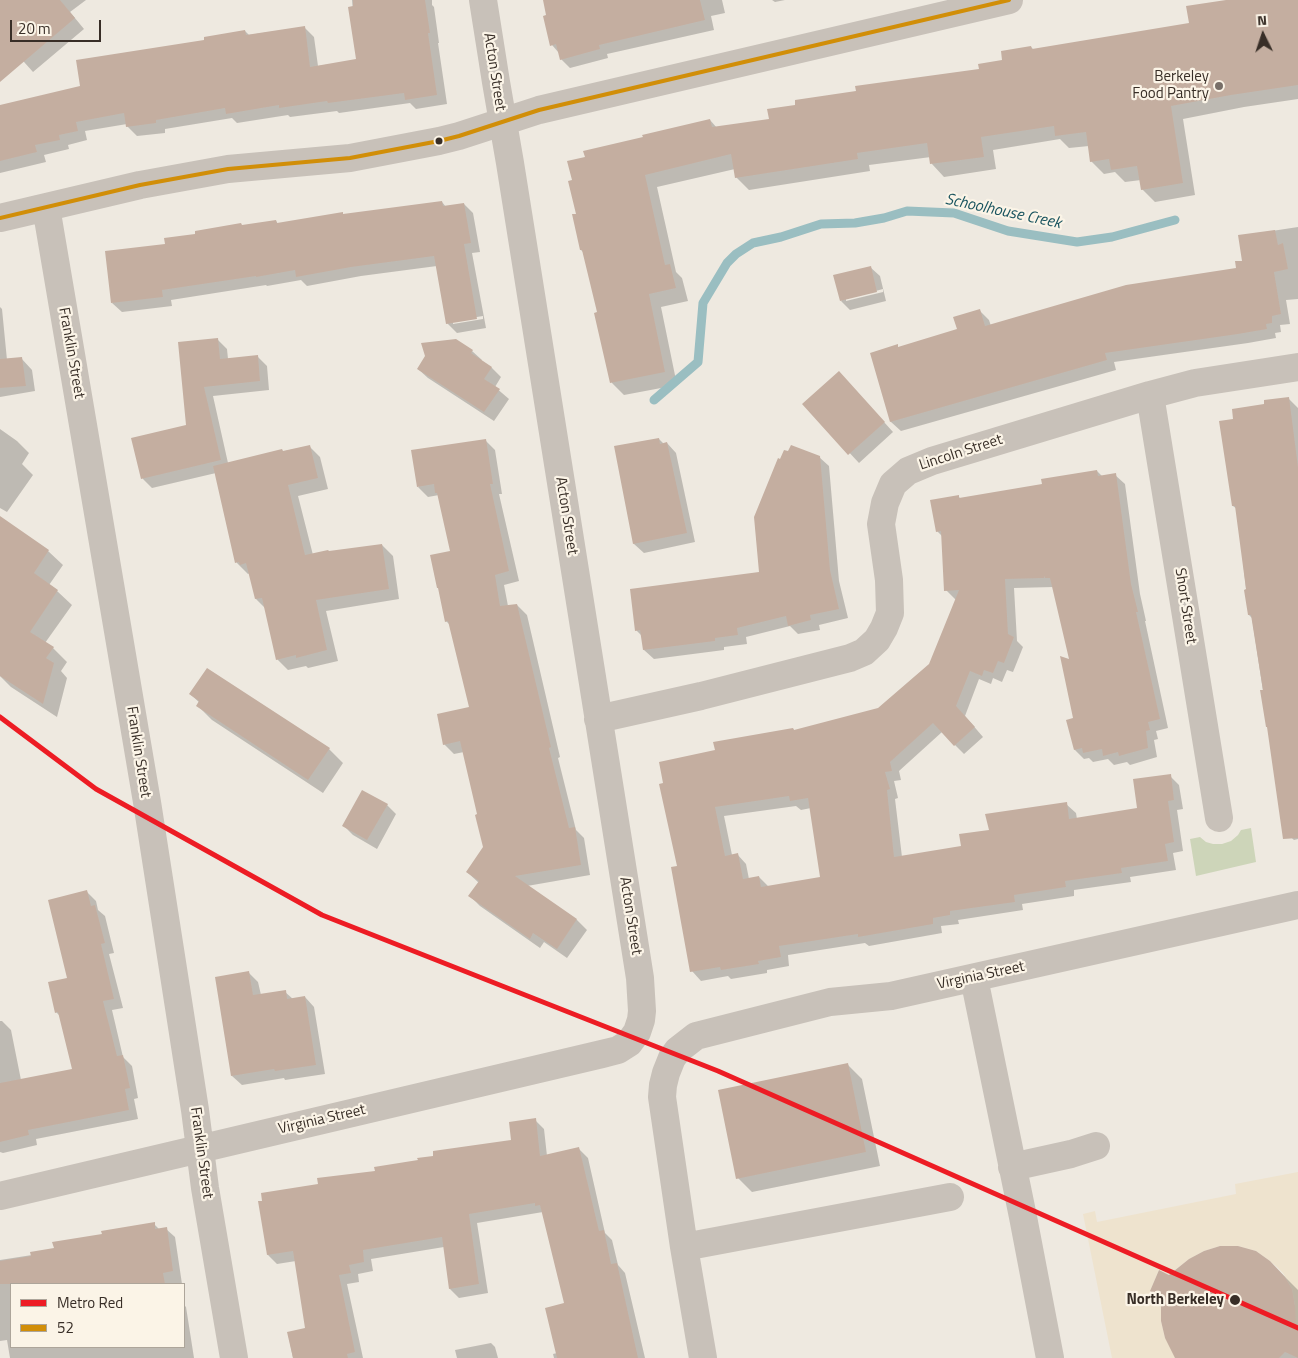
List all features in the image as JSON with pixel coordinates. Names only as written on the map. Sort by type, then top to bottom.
[{"type":"street","name":"Acton Street","points":[[483,0],[640,978],[642,1011],[637,1032]]},
{"type":"street","points":[[0,218],[140,186],[228,169],[350,158],[407,148],[459,136],[557,106],[1009,0]]},
{"type":"street","name":"Franklin Street","points":[[46,207],[147,802],[205,1188],[234,1358]]},
{"type":"street","name":"Lincoln Street","points":[[598,719],[822,666],[864,652],[877,640],[890,613],[889,580],[881,524],[885,503],[893,484],[908,471],[932,461],[1150,395],[1195,383],[1298,366]]},
{"type":"street","name":"Short Street","points":[[1150,395],[1219,818]]},
{"type":"street","name":"Virginia Street","points":[[684,1247],[662,1097],[664,1079],[672,1058],[678,1050],[696,1036],[830,1002],[891,996],[1298,906]]},
{"type":"street","points":[[974,978],[1050,1358]]},
{"type":"street","name":"Virginia Street","points":[[0,1196],[618,1050],[629,1043],[637,1032]]},
{"type":"street","points":[[1012,1167],[1071,1154],[1096,1146]]},
{"type":"street","points":[[703,1358],[684,1247],[950,1197]]},
{"type":"green space","points":[[1251,828],[1256,862],[1196,876],[1190,839],[1200,837],[1206,842],[1222,844],[1231,841],[1241,830]]},
{"type":"shaded area","points":[[1298,1172],[1298,1330],[1295,1329],[1295,1306],[1292,1289],[1283,1273],[1256,1251],[1238,1246],[1220,1246],[1204,1251],[1189,1259],[1175,1270],[1172,1276],[1159,1270],[1150,1291],[1162,1297],[1161,1321],[1165,1338],[1178,1358],[1112,1358],[1083,1214],[1095,1211],[1097,1222],[1236,1194],[1235,1184]]},
{"type":"building","points":[[0,0],[60,0],[75,18],[0,82]]},
{"type":"building","points":[[353,0],[425,0],[437,95],[405,100],[404,93],[279,108],[279,105],[226,114],[225,108],[156,120],[156,123],[126,127],[124,113],[76,122],[78,131],[59,135],[60,140],[35,145],[37,152],[0,161],[0,105],[80,86],[76,60],[204,40],[204,37],[245,30],[246,35],[305,26],[310,67],[356,59],[348,7],[353,6]]},
{"type":"building","points":[[543,0],[700,0],[705,20],[599,45],[600,49],[560,60],[556,44],[550,46],[543,16],[546,15]]},
{"type":"building","points":[[1226,0],[1298,0],[1298,85],[1171,106],[1183,183],[1141,190],[1137,166],[1111,170],[1109,159],[1090,162],[1086,132],[1055,136],[1054,126],[981,137],[984,157],[930,164],[927,143],[857,153],[858,159],[735,178],[731,154],[645,175],[665,265],[670,264],[676,288],[649,294],[665,372],[610,383],[594,313],[597,312],[572,214],[576,214],[568,181],[572,180],[567,161],[585,157],[583,151],[710,119],[712,127],[769,119],[767,109],[795,105],[795,100],[856,91],[855,86],[979,69],[978,64],[1002,60],[1001,51],[1031,46],[1032,49],[1189,23],[1186,6]]},
{"type":"building","points":[[442,201],[443,206],[464,203],[471,243],[464,244],[477,319],[446,324],[434,256],[351,267],[296,277],[295,270],[162,290],[163,297],[111,303],[105,251],[165,244],[164,238],[195,234],[195,231],[241,223],[242,225],[276,220],[277,223],[343,212],[343,214]]},
{"type":"building","points":[[1275,230],[1278,245],[1283,243],[1288,269],[1274,272],[1281,314],[1272,316],[1272,323],[1266,324],[1267,329],[1105,353],[1107,360],[890,422],[870,353],[898,344],[898,347],[957,329],[953,317],[980,309],[985,326],[1126,285],[1236,268],[1235,261],[1242,261],[1238,235]]},
{"type":"building","points":[[871,266],[877,292],[840,301],[833,275]]},
{"type":"building","points":[[218,338],[220,359],[258,355],[260,381],[204,387],[221,460],[141,479],[131,438],[186,425],[178,342]]},
{"type":"building","points":[[456,339],[473,350],[471,353],[492,367],[484,379],[500,389],[484,412],[417,369],[425,356],[421,343]]},
{"type":"building","points":[[22,357],[26,386],[0,388],[0,359]]},
{"type":"building","points":[[839,371],[885,422],[848,455],[802,404]]},
{"type":"building","points":[[1289,397],[1298,467],[1298,838],[1283,839],[1260,690],[1263,690],[1251,615],[1248,615],[1244,590],[1246,589],[1235,506],[1232,506],[1219,421],[1233,419],[1232,409],[1264,404],[1264,400]]},
{"type":"building","points":[[659,438],[660,444],[667,442],[687,533],[633,544],[614,446]]},
{"type":"building","points":[[486,439],[493,484],[490,484],[509,571],[495,575],[500,606],[517,604],[569,828],[575,827],[581,865],[515,876],[577,919],[557,949],[533,933],[530,939],[468,896],[479,881],[466,872],[483,847],[460,741],[443,745],[437,714],[469,707],[448,621],[445,622],[430,555],[450,551],[437,493],[435,493],[434,484],[417,487],[411,450]]},
{"type":"building","points":[[310,445],[318,478],[288,485],[305,555],[328,550],[382,544],[389,589],[316,600],[327,650],[296,658],[296,655],[276,660],[262,598],[255,599],[246,563],[240,565],[239,562],[235,563],[213,466],[282,449],[283,451]]},
{"type":"building","points":[[791,445],[820,456],[830,570],[839,609],[810,615],[811,620],[788,626],[786,616],[737,628],[738,635],[715,638],[715,641],[643,650],[640,630],[635,631],[630,589],[759,572],[754,517],[778,458],[780,459],[784,450],[788,451]]},
{"type":"building","points":[[1097,470],[1098,476],[1116,473],[1131,584],[1138,612],[1136,612],[1160,719],[1148,722],[1150,730],[1146,731],[1148,748],[1119,756],[1118,752],[1103,756],[1102,749],[1083,753],[1082,748],[1074,750],[1066,720],[1073,718],[1060,656],[1069,659],[1050,578],[1045,578],[1045,576],[1044,578],[1005,579],[1008,634],[1014,637],[1004,663],[998,661],[993,673],[984,670],[982,676],[970,671],[956,706],[975,727],[954,746],[933,723],[890,762],[892,771],[885,772],[890,789],[887,790],[894,857],[961,846],[959,834],[989,830],[985,814],[1067,802],[1069,819],[1137,808],[1133,779],[1171,774],[1174,800],[1168,801],[1174,842],[1165,844],[1168,861],[1121,868],[1122,873],[1065,881],[1066,887],[1014,895],[1015,902],[950,911],[950,915],[933,918],[933,924],[858,937],[858,934],[779,946],[781,957],[758,961],[759,964],[721,970],[720,967],[690,972],[671,867],[677,866],[659,784],[663,783],[659,762],[715,750],[713,742],[793,728],[794,730],[878,708],[929,664],[959,590],[944,591],[941,531],[936,532],[930,500],[959,495],[959,498],[1042,484],[1041,479]],"holes":[[[789,796],[790,801],[808,798],[820,877],[761,887],[759,876],[743,879],[738,853],[725,856],[715,807]]]},
{"type":"building","points":[[0,516],[49,550],[34,573],[58,590],[30,632],[54,647],[46,658],[54,663],[43,704],[0,676]]},
{"type":"building","points":[[207,668],[330,748],[308,780],[196,706],[199,701],[189,694]]},
{"type":"building","points":[[362,790],[388,804],[367,840],[342,826]]},
{"type":"building","points":[[87,890],[91,906],[95,905],[105,943],[101,944],[114,999],[103,1001],[117,1056],[123,1055],[130,1088],[125,1089],[129,1110],[28,1130],[29,1135],[0,1142],[0,1083],[72,1069],[58,1012],[55,1013],[48,982],[67,978],[48,900]]},
{"type":"building","points":[[249,971],[253,995],[286,990],[287,999],[305,996],[316,1065],[231,1076],[215,977]]},
{"type":"building","points":[[848,1063],[866,1152],[736,1179],[718,1090]]},
{"type":"building","points":[[536,1118],[540,1156],[579,1147],[599,1231],[604,1230],[611,1264],[617,1263],[638,1358],[557,1358],[545,1308],[564,1303],[540,1205],[535,1206],[535,1203],[469,1214],[479,1284],[449,1289],[442,1237],[363,1250],[364,1262],[349,1265],[351,1273],[339,1275],[355,1352],[347,1354],[348,1358],[293,1358],[287,1332],[305,1328],[293,1251],[267,1255],[258,1201],[262,1201],[261,1193],[318,1184],[317,1178],[375,1171],[374,1167],[433,1156],[433,1151],[511,1140],[509,1122]]},
{"type":"building","points":[[155,1222],[155,1229],[167,1227],[173,1271],[163,1273],[165,1283],[0,1284],[0,1261],[31,1256],[30,1252],[54,1248],[52,1242],[102,1234],[101,1231]]},
{"type":"building","points":[[1220,1246],[1238,1246],[1256,1251],[1270,1261],[1285,1277],[1292,1289],[1295,1306],[1296,1329],[1298,1330],[1298,1358],[1285,1352],[1279,1358],[1175,1358],[1165,1338],[1161,1321],[1161,1297],[1150,1291],[1159,1270],[1169,1275],[1189,1259],[1204,1251]]},
{"type":"waterway","name":"Schoolhouse Creek","points":[[654,400],[698,362],[703,303],[727,263],[736,254],[753,243],[781,237],[821,224],[855,223],[884,218],[907,211],[954,213],[1008,231],[1077,242],[1112,237],[1175,220]]},
{"type":"metro line","name":"Red","points":[[0,717],[96,789],[322,915],[718,1071],[1298,1328]]},
{"type":"transit line","name":"52","points":[[0,218],[140,185],[228,169],[350,158],[439,141],[539,110],[1009,0]]},
{"type":"place","name":"Berkeley Food Pantry","points":[[1219,86]]},
{"type":"place","name":"North Berkeley","points":[[1235,1300]]}]
